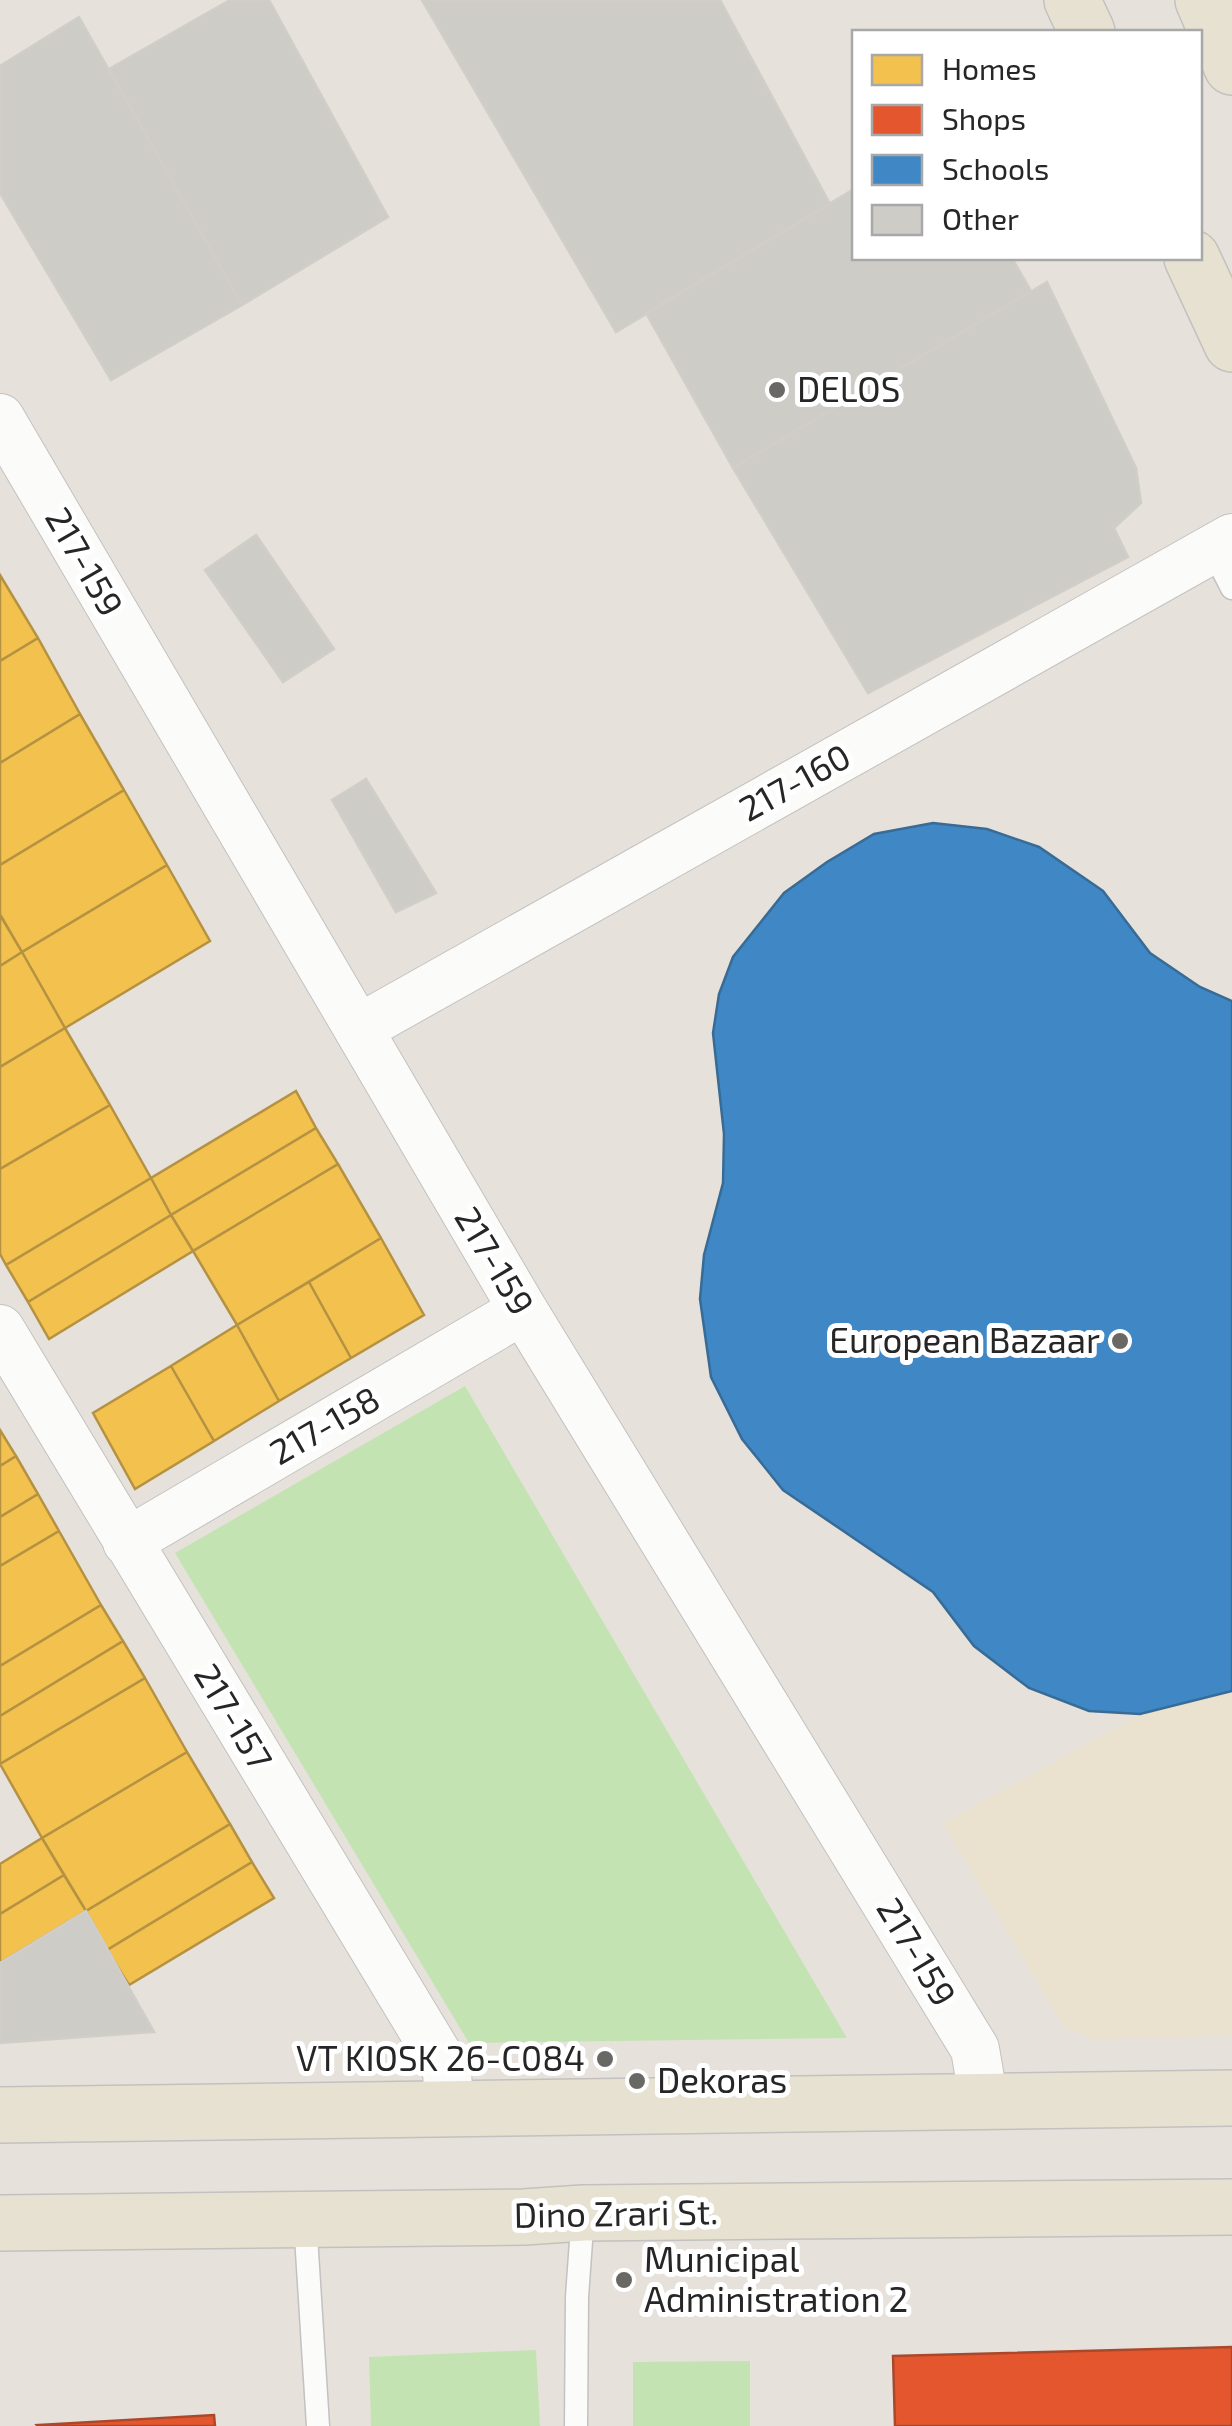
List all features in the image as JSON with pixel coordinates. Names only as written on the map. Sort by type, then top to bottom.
[{"type":"main road","points":[[1072,0],[1086,30]]},
{"type":"main road","points":[[1203,0],[1232,67]]},
{"type":"main road","points":[[1193,260],[1232,344]]},
{"type":"main road","points":[[0,2115],[1232,2098]]},
{"type":"main road","name":"Dino Zrari St.","points":[[0,2223],[524,2217],[583,2212],[1232,2208]]},
{"type":"street","name":"217-159","points":[[0,418],[523,1310],[976,2049],[984,2102]]},
{"type":"street","name":"217-160","points":[[358,1029],[1225,558]]},
{"type":"street","name":"217-158","points":[[126,1542],[523,1310]]},
{"type":"street","name":"217-157","points":[[0,1329],[447,2070],[449,2109]]},
{"type":"lane","points":[[576,2426],[583,2212]]},
{"type":"lane","points":[[304,2217],[318,2426]]},
{"type":"shaded area","points":[[1232,1665],[1232,2036],[1094,2039],[1064,2027],[943,1823]]},
{"type":"green space","points":[[465,1386],[847,2038],[469,2043],[175,1553]]},
{"type":"green space","points":[[536,2350],[540,2426],[371,2426],[369,2357]]},
{"type":"green space","points":[[750,2361],[750,2426],[633,2426],[633,2362]]},
{"type":"building: Homes","points":[[0,575],[38,638],[0,661]]},
{"type":"building: Homes","points":[[38,638],[80,714],[0,763],[0,661]]},
{"type":"building: Homes","points":[[80,714],[124,790],[0,865],[0,763]]},
{"type":"building: Homes","points":[[124,790],[167,865],[22,952],[0,915],[0,865]]},
{"type":"building: Homes","points":[[167,865],[210,941],[65,1028],[22,952]]},
{"type":"building: Homes","points":[[0,916],[22,952],[0,966]]},
{"type":"building: Homes","points":[[22,952],[65,1028],[0,1067],[0,966]]},
{"type":"building: Homes","points":[[65,1028],[110,1105],[0,1169],[0,1067]]},
{"type":"building: Homes","points":[[296,1091],[316,1128],[171,1215],[151,1178]]},
{"type":"building: Homes","points":[[110,1105],[151,1178],[6,1265],[0,1254],[0,1169]]},
{"type":"building: Homes","points":[[316,1128],[338,1164],[193,1251],[171,1215]]},
{"type":"building: Homes","points":[[338,1164],[381,1238],[237,1325],[193,1251]]},
{"type":"building: Homes","points":[[151,1178],[171,1215],[28,1302],[6,1265]]},
{"type":"building: Homes","points":[[171,1215],[193,1251],[49,1339],[28,1302]]},
{"type":"building: Homes","points":[[381,1238],[424,1315],[351,1358],[309,1282]]},
{"type":"building: Homes","points":[[309,1282],[351,1358],[279,1401],[237,1325]]},
{"type":"building: Homes","points":[[237,1325],[279,1401],[214,1441],[171,1366]]},
{"type":"building: Homes","points":[[171,1366],[214,1441],[135,1489],[93,1413]]},
{"type":"building: Homes","points":[[0,1430],[16,1456],[0,1466]]},
{"type":"building: Homes","points":[[16,1456],[38,1494],[0,1517],[0,1466]]},
{"type":"building: Homes","points":[[38,1494],[59,1531],[0,1566],[0,1517]]},
{"type":"building: Homes","points":[[59,1531],[101,1605],[0,1666],[0,1566]]},
{"type":"building: Homes","points":[[101,1605],[123,1641],[0,1716],[0,1666]]},
{"type":"building: Homes","points":[[123,1641],[145,1678],[0,1764],[0,1716]]},
{"type":"building: Homes","points":[[145,1678],[187,1752],[42,1838],[0,1764]]},
{"type":"building: Homes","points":[[187,1752],[230,1824],[86,1911],[42,1838]]},
{"type":"building: Homes","points":[[230,1824],[252,1862],[107,1950],[86,1911]]},
{"type":"building: Homes","points":[[42,1838],[64,1875],[0,1914],[0,1864]]},
{"type":"building: Homes","points":[[252,1862],[274,1898],[129,1985],[107,1950]]},
{"type":"building: Homes","points":[[64,1875],[86,1911],[0,1963],[0,1914]]},
{"type":"building: Shops","points":[[1232,2347],[1232,2426],[895,2426],[893,2356]]},
{"type":"building: Shops","points":[[214,2415],[215,2426],[37,2425]]},
{"type":"building: Schools","points":[[933,823],[987,829],[1039,847],[1103,891],[1150,953],[1200,987],[1232,1001],[1232,1691],[1140,1714],[1089,1711],[1029,1688],[974,1646],[933,1592],[783,1490],[742,1439],[711,1377],[700,1299],[704,1255],[723,1183],[724,1134],[713,1033],[719,994],[733,957],[784,893],[827,862],[874,834]]},
{"type":"building: Other","points":[[230,0],[269,0],[388,217],[242,305],[109,69]]},
{"type":"building: Other","points":[[422,0],[720,0],[830,204],[616,332]]},
{"type":"building: Other","points":[[79,17],[242,305],[111,380],[0,193],[0,66]]},
{"type":"building: Other","name":"DELOS","points":[[852,190],[852,260],[1013,260],[1031,291],[733,468],[646,313]]},
{"type":"building: Other","points":[[1047,282],[1136,468],[1141,503],[1114,528],[1128,557],[868,693],[733,468]]},
{"type":"building: Other","points":[[256,535],[334,649],[283,682],[205,570]]},
{"type":"building: Other","points":[[366,779],[436,893],[396,912],[332,800]]},
{"type":"building: Other","points":[[86,1911],[154,2032],[0,2043],[0,1963]]},
{"type":"place","name":"DELOS","points":[[777,390]]},
{"type":"place","name":"European Bazaar","points":[[1120,1341]]},
{"type":"place","name":"VT KIOSK 26-C084","points":[[605,2059]]},
{"type":"place","name":"Dekoras","points":[[637,2081]]},
{"type":"place","name":"Municipal Administration 2","points":[[624,2280]]}]
